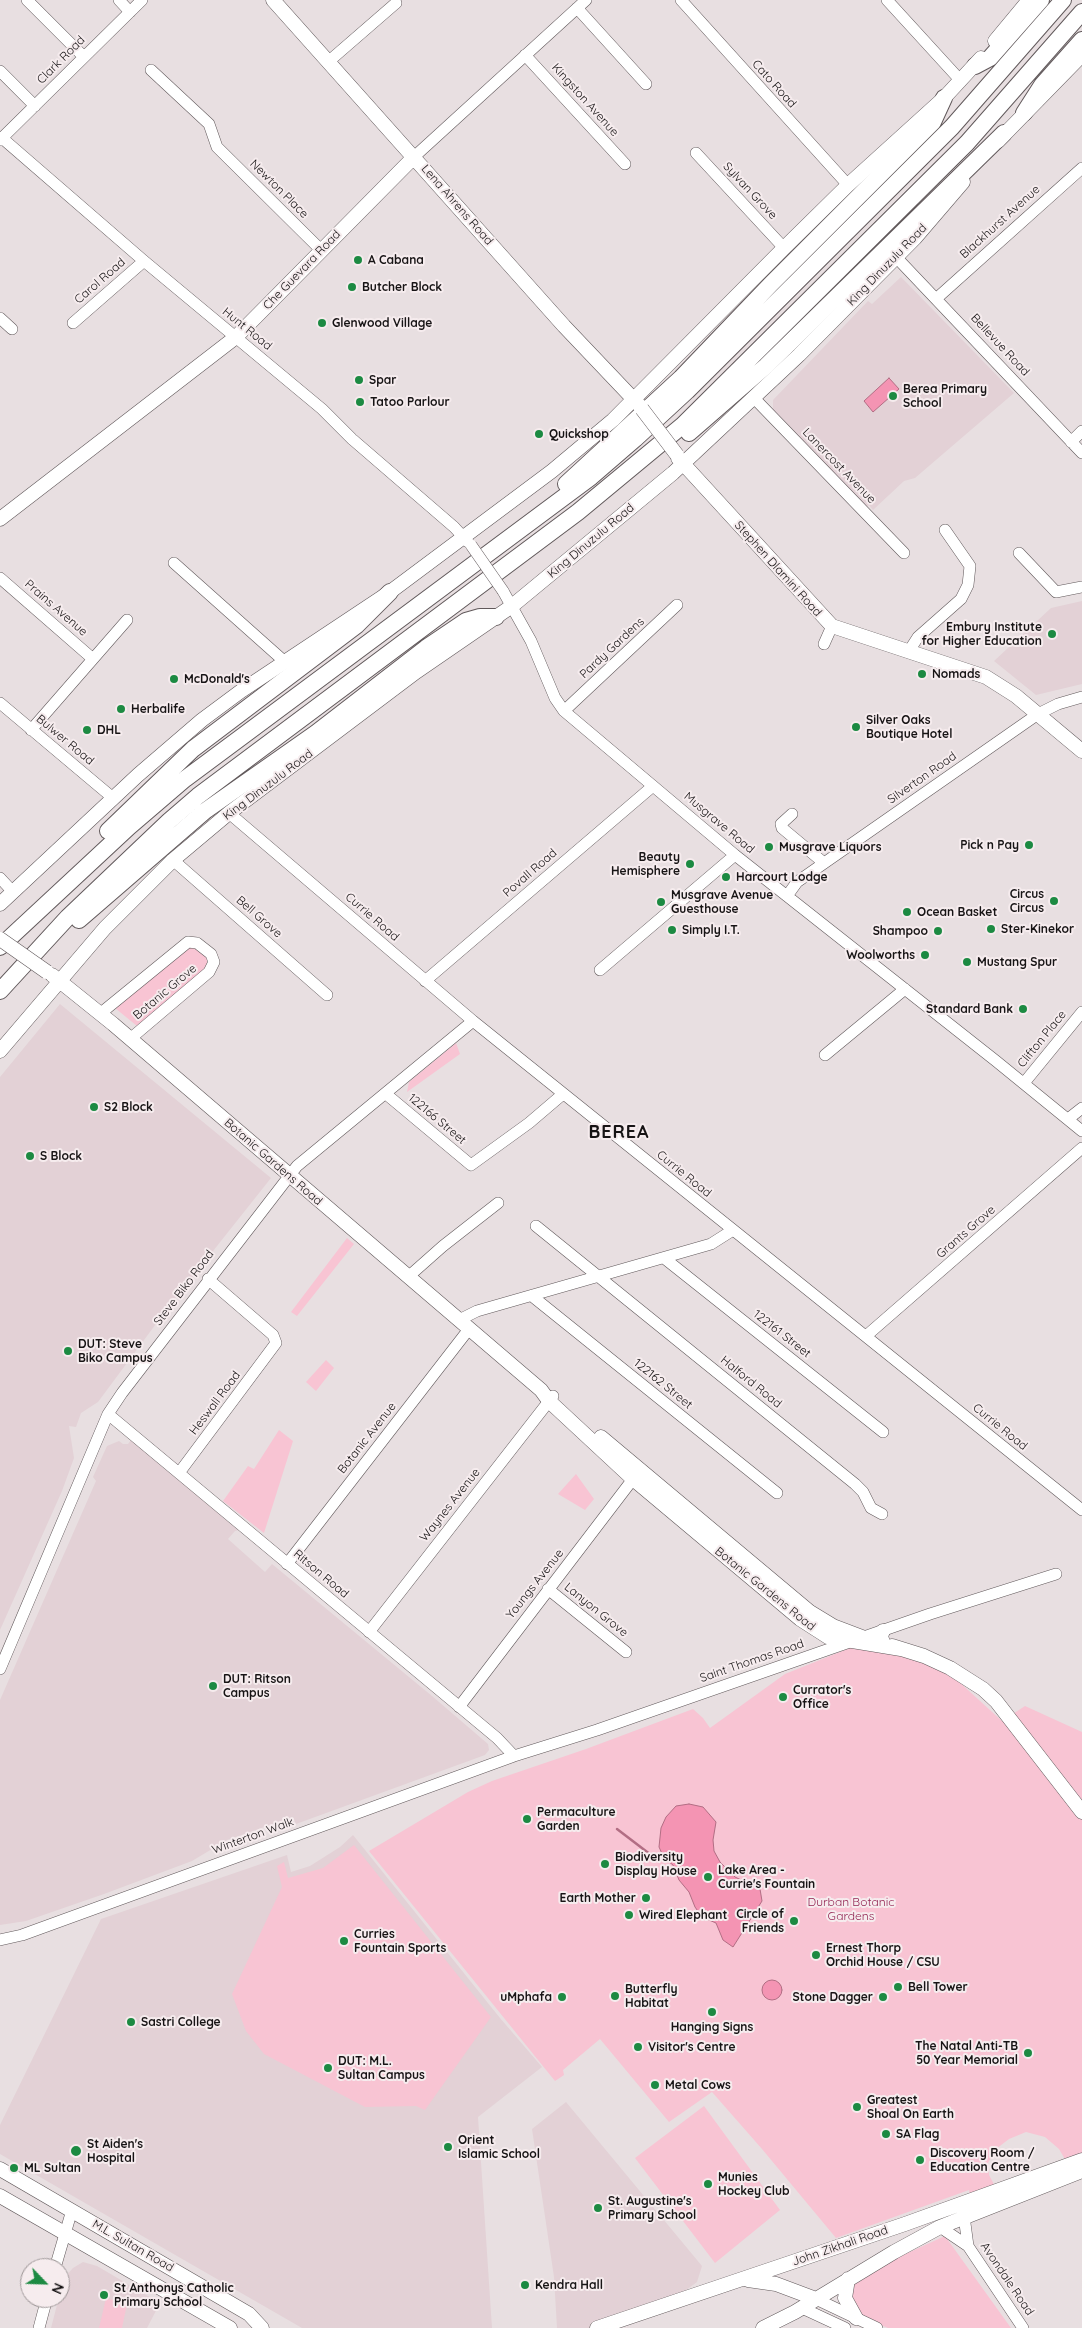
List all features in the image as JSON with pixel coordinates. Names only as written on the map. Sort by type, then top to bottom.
[{"type":"highway","points":[[975,66],[990,58],[1041,0]]},
{"type":"highway","points":[[0,947],[129,827],[185,780],[591,477],[694,384],[952,127],[1064,0]]},
{"type":"highway","points":[[0,990],[46,940],[169,820],[198,796],[578,512],[683,425],[967,143],[1082,12]]},
{"type":"highway","points":[[1024,113],[1042,85],[1082,40]]},
{"type":"highway","points":[[544,511],[561,490],[681,378],[771,284],[932,122],[944,98]]},
{"type":"highway","points":[[578,512],[612,493],[688,434],[737,392],[809,325],[1004,133]]},
{"type":"highway","points":[[19,928],[27,914],[44,895],[193,749],[357,625],[390,592]]},
{"type":"highway","points":[[46,940],[80,919],[205,811],[309,738],[426,648],[466,621],[480,616],[496,617]]},
{"type":"main road","name":"Lena Ahrens Road","points":[[273,0],[564,326],[639,404],[680,460]]},
{"type":"main road","points":[[0,904],[113,798],[202,720],[241,691],[468,541],[552,470],[639,404],[784,248],[848,185],[961,81],[1029,0]]},
{"type":"main road","name":"King Dinuzulu Road","points":[[0,1051],[105,928],[173,860],[229,813],[416,672],[512,606],[754,398],[896,257],[933,218],[1004,133],[1082,56]]},
{"type":"main road","name":"Che Guevara Road","points":[[0,519],[236,337],[414,156]]},
{"type":"main road","name":"Stephen Dlamini Road","points":[[680,460],[832,626],[986,677],[1016,696],[1082,751]]},
{"type":"main road","name":"Botanic Gardens Road","points":[[0,939],[60,981],[101,1014],[548,1396],[810,1612],[833,1626],[861,1639],[900,1649]]},
{"type":"main road","name":"Botanic Gardens Road","points":[[548,1396],[633,1479],[800,1619],[827,1644],[883,1637],[900,1649]]},
{"type":"main road","points":[[900,1649],[924,1656],[950,1668],[983,1689],[996,1701],[1082,1812]]},
{"type":"main road","name":"John Zikhali Road","points":[[597,2328],[620,2325],[743,2279],[905,2224],[1082,2160]]},
{"type":"main road","name":"M.L. Sultan Road","points":[[0,2169],[249,2314],[262,2328]]},
{"type":"main road","name":"John Zikhali Road","points":[[763,2328],[798,2310],[848,2279],[940,2227],[1082,2171]]},
{"type":"main road","name":"M.L. Sultan Road","points":[[0,2196],[148,2279],[218,2323],[230,2328]]},
{"type":"main road","points":[[148,2279],[159,2261]]},
{"type":"main road","points":[[743,2279],[787,2287],[816,2299]]},
{"type":"main road","points":[[848,2279],[845,2298],[856,2318]]},
{"type":"main road","points":[[787,2287],[798,2310]]},
{"type":"main road","points":[[249,2314],[275,2328]]},
{"type":"street","points":[[27,0],[84,57]]},
{"type":"street","points":[[119,0],[130,12]]},
{"type":"street","name":"Clark Road","points":[[1,139],[142,0]]},
{"type":"street","name":"Cato Road","points":[[681,0],[848,185]]},
{"type":"street","points":[[887,0],[961,81]]},
{"type":"street","points":[[328,62],[396,4]]},
{"type":"street","points":[[582,4],[646,84]]},
{"type":"street","name":"Che Guevara Road","points":[[414,156],[582,4]]},
{"type":"street","name":"Kingston Avenue","points":[[525,55],[625,164]]},
{"type":"street","points":[[1063,75],[1082,64]]},
{"type":"street","name":"Newton Place","points":[[150,70],[208,124],[217,147],[321,250]]},
{"type":"street","points":[[0,71],[35,106]]},
{"type":"street","name":"Hunt Road","points":[[1,139],[322,409],[468,541],[502,591]]},
{"type":"street","name":"Sylvan Grove","points":[[696,153],[784,248]]},
{"type":"street","name":"Blackhurst Avenue","points":[[937,298],[1082,168]]},
{"type":"street","name":"Bellevue Road","points":[[896,257],[937,298],[1082,453]]},
{"type":"street","name":"Carol Road","points":[[73,323],[144,260]]},
{"type":"street","points":[[0,318],[12,329]]},
{"type":"street","name":"Lanercost Avenue","points":[[754,398],[904,553]]},
{"type":"street","points":[[1072,442],[1082,432]]},
{"type":"street","points":[[909,651],[918,637],[961,599],[968,585],[970,566],[945,530]]},
{"type":"street","points":[[1019,553],[1056,592],[1082,587]]},
{"type":"street","points":[[174,563],[285,662]]},
{"type":"street","name":"Prains Avenue","points":[[0,578],[93,660]]},
{"type":"street","name":"Musgrave Road","points":[[502,591],[531,641],[555,698],[564,711],[735,855],[1024,1083],[1082,1132]]},
{"type":"street","name":"Pardy Gardens","points":[[564,711],[678,605]]},
{"type":"street","points":[[32,730],[127,620]]},
{"type":"street","points":[[824,644],[832,626]]},
{"type":"street","name":"Silverton Road","points":[[787,896],[797,882],[1038,714],[1058,704],[1082,697]]},
{"type":"street","name":"Bulwer Road","points":[[0,703],[113,798]]},
{"type":"street","name":"Povall Road","points":[[425,981],[653,786]]},
{"type":"street","name":"Currie Road","points":[[229,813],[473,1021],[1082,1510]]},
{"type":"street","points":[[792,814],[781,824],[782,828],[824,863]]},
{"type":"street","points":[[600,970],[735,855]]},
{"type":"street","name":"Bell Grove","points":[[173,860],[327,994]]},
{"type":"street","points":[[0,878],[13,892]]},
{"type":"street","name":"Botanic Grove","points":[[101,1014],[188,942],[197,943],[211,954],[214,962],[209,972],[130,1039]]},
{"type":"street","points":[[825,1055],[905,989]]},
{"type":"street","name":"Clifton Place","points":[[1024,1083],[1082,1012]]},
{"type":"street","name":"Steve Biko Road","points":[[0,1668],[108,1414],[122,1392],[296,1166],[473,1021]]},
{"type":"street","name":"122166 Street","points":[[386,1094],[470,1164],[529,1123],[563,1094]]},
{"type":"street","points":[[1068,1119],[1082,1108]]},
{"type":"street","name":"Grants Grove","points":[[866,1336],[1082,1148]]},
{"type":"street","points":[[408,1277],[443,1246],[498,1203]]},
{"type":"street","name":"Halford Road","points":[[536,1226],[855,1484],[863,1492],[872,1508],[882,1514]]},
{"type":"street","name":"Botanic Avenue","points":[[287,1564],[476,1311],[711,1244],[733,1230]]},
{"type":"street","name":"122161 Street","points":[[664,1258],[883,1432]]},
{"type":"street","name":"Heswall Road","points":[[179,1473],[274,1350],[276,1341],[273,1335],[208,1279]]},
{"type":"street","name":"122162 Street","points":[[532,1296],[777,1493]]},
{"type":"street","name":"Waynes Avenue","points":[[369,1632],[548,1396]]},
{"type":"street","name":"Ritson Road","points":[[108,1414],[503,1743],[514,1756]]},
{"type":"street","name":"Youngs Avenue","points":[[459,1707],[633,1479]]},
{"type":"street","points":[[883,1637],[1056,1574]]},
{"type":"street","name":"Lanyon Grove","points":[[548,1590],[626,1652]]},
{"type":"street","name":"Saint Thomas Road","points":[[514,1756],[588,1733],[827,1644]]},
{"type":"street","name":"Winterton Walk","points":[[0,1940],[22,1935],[514,1756]]},
{"type":"street","points":[[58,2258],[72,2210]]},
{"type":"street","name":"Avondale Road","points":[[964,2216],[968,2246]]},
{"type":"street","name":"Avondale Road","points":[[940,2227],[968,2246],[1023,2328]]},
{"type":"street","points":[[816,2299],[877,2328]]},
{"type":"street","points":[[39,2328],[44,2308]]},
{"type":"street","points":[[798,2310],[845,2328]]},
{"type":"shaded area","name":"Berea Primary School","points":[[901,277],[1014,393],[915,478],[904,481],[873,510],[869,505],[864,509],[773,411],[773,400],[868,301],[872,304]]},
{"type":"shaded area","points":[[889,378],[899,389],[873,412],[864,401]]},
{"type":"shaded area","name":"Embury Institute for Higher Education","points":[[1082,601],[1082,684],[1036,695],[994,661],[1051,608]]},
{"type":"shaded area","name":"DUT: Steve Biko Campus","points":[[60,1004],[271,1178],[167,1309],[98,1402],[81,1413],[76,1427],[69,1426],[74,1458],[62,1491],[0,1630],[0,1077]]},
{"type":"shaded area","name":"DUT: Ritson Campus","points":[[131,1440],[239,1530],[235,1531],[228,1539],[265,1572],[272,1564],[488,1744],[489,1750],[485,1755],[296,1824],[293,1817],[227,1840],[192,1861],[104,1894],[26,1921],[0,1925],[0,1700],[96,1481],[93,1477],[107,1446],[119,1441],[123,1444],[128,1444]]},
{"type":"shaded area","points":[[689,1804],[703,1807],[716,1822],[713,1840],[714,1851],[720,1862],[735,1877],[760,1889],[762,1901],[733,1947],[723,1940],[716,1923],[702,1917],[695,1907],[689,1892],[679,1880],[673,1865],[664,1858],[659,1847],[661,1828],[666,1817],[676,1806]]},
{"type":"shaded area","points":[[353,1835],[500,2018],[542,2067],[478,2117],[492,2328],[302,2328],[0,2154],[0,2125],[101,1919],[287,1855],[291,1872],[310,1866],[340,1847]]},
{"type":"shaded area","points":[[772,1980],[779,1983],[782,1990],[779,1997],[772,2000],[765,1997],[762,1990],[765,1983]]},
{"type":"shaded area","name":"St. Augustine's Primary School","points":[[566,2102],[702,2266],[697,2282],[663,2307],[597,2328],[557,2328],[554,2277],[532,2129]]},
{"type":"shaded area","name":"St Anthonys Catholic Primary School","points":[[83,2262],[97,2266],[160,2303],[147,2328],[51,2328],[56,2308],[70,2308],[70,2271]]},
{"type":"green space","points":[[188,947],[194,947],[207,958],[207,968],[137,1026],[115,1008]]},
{"type":"green space","points":[[456,1043],[460,1054],[407,1092],[409,1082]]},
{"type":"green space","points":[[347,1238],[354,1244],[297,1316],[291,1312]]},
{"type":"green space","points":[[326,1360],[334,1368],[316,1391],[306,1382]]},
{"type":"green space","points":[[279,1430],[293,1441],[264,1533],[223,1501],[248,1466],[254,1469]]},
{"type":"green space","points":[[576,1474],[594,1499],[585,1510],[558,1494]]},
{"type":"green space","name":"Durban Botanic Gardens","points":[[865,1642],[946,1670],[1002,1721],[1025,1706],[1082,1732],[1082,2154],[1066,2161],[1059,2149],[1045,2137],[1026,2132],[1009,2139],[996,2149],[988,2163],[989,2175],[996,2188],[970,2196],[969,2190],[836,2238],[712,2092],[669,2122],[600,2039],[563,2070],[564,2075],[555,2081],[369,1851],[468,1792],[492,1781],[586,1749],[693,1709],[710,1728],[785,1674]]},
{"type":"green space","name":"Curries Fountain Sports","points":[[354,1845],[491,2017],[425,2110],[416,2106],[365,2107],[264,2054],[246,2031],[232,1994],[282,1887],[277,1866],[284,1862],[288,1878],[323,1868]]},
{"type":"green space","name":"Munies Hockey Club","points":[[704,2106],[780,2210],[715,2263],[635,2158]]},
{"type":"green space","points":[[945,2236],[1011,2328],[888,2328],[858,2315],[851,2306],[850,2289],[854,2281],[890,2261]]},
{"type":"green space","points":[[106,2298],[127,2304],[122,2328],[99,2328]]},
{"type":"waterway","points":[[617,1829],[655,1858],[659,1860],[664,1858]]},
{"type":"place","name":"A Cabana","points":[[358,260]]},
{"type":"place","name":"Butcher Block","points":[[352,287]]},
{"type":"place","name":"Glenwood Village","points":[[322,323]]},
{"type":"place","name":"Spar","points":[[359,380]]},
{"type":"place","name":"Berea Primary School","points":[[893,396]]},
{"type":"place","name":"Tatoo Parlour","points":[[360,402]]},
{"type":"place","name":"Quickshop","points":[[539,434]]},
{"type":"place","name":"Embury Institute for Higher Education","points":[[1052,634]]},
{"type":"place","name":"Nomads","points":[[922,674]]},
{"type":"place","name":"McDonald's","points":[[174,679]]},
{"type":"place","name":"Herbalife","points":[[121,709]]},
{"type":"place","name":"Silver Oaks Boutique Hotel","points":[[856,727]]},
{"type":"place","name":"DHL","points":[[87,730]]},
{"type":"place","name":"Pick n Pay","points":[[1029,845]]},
{"type":"place","name":"Musgrave Liquors","points":[[769,847]]},
{"type":"place","name":"Beauty Hemisphere","points":[[690,864]]},
{"type":"place","name":"Harcourt Lodge","points":[[726,877]]},
{"type":"place","name":"Circus Circus","points":[[1054,901]]},
{"type":"place","name":"Musgrave Avenue Guesthouse","points":[[661,902]]},
{"type":"place","name":"Ocean Basket","points":[[907,912]]},
{"type":"place","name":"Ster-Kinekor","points":[[991,929]]},
{"type":"place","name":"Simply I.T.","points":[[672,930]]},
{"type":"place","name":"Shampoo","points":[[938,931]]},
{"type":"place","name":"Woolworths","points":[[925,955]]},
{"type":"place","name":"Mustang Spur","points":[[967,962]]},
{"type":"place","name":"Standard Bank","points":[[1023,1009]]},
{"type":"place","name":"S2 Block","points":[[94,1107]]},
{"type":"place","name":"S Block","points":[[30,1156]]},
{"type":"place","name":"DUT: Steve Biko Campus","points":[[68,1351]]},
{"type":"place","name":"DUT: Ritson Campus","points":[[213,1686]]},
{"type":"place","name":"Currator's Office","points":[[783,1697]]},
{"type":"place","name":"Permaculture Garden","points":[[527,1819]]},
{"type":"place","name":"Biodiversity Display House","points":[[605,1864]]},
{"type":"place","name":"Lake Area - Currie's Fountain","points":[[708,1877]]},
{"type":"place","name":"Earth Mother","points":[[646,1898]]},
{"type":"place","name":"Wired Elephant","points":[[629,1915]]},
{"type":"place","name":"Circle of Friends","points":[[794,1921]]},
{"type":"place","name":"Curries Fountain Sports","points":[[344,1941]]},
{"type":"place","name":"Ernest Thorp Orchid House / CSU","points":[[816,1955]]},
{"type":"place","name":"Bell Tower","points":[[898,1987]]},
{"type":"place","name":"Butterfly Habitat","points":[[615,1996]]},
{"type":"place","name":"uMphafa","points":[[562,1997]]},
{"type":"place","name":"Stone Dagger","points":[[883,1997]]},
{"type":"place","name":"Hanging Signs","points":[[712,2012]]},
{"type":"place","name":"Sastri College","points":[[131,2022]]},
{"type":"place","name":"Visitor's Centre","points":[[638,2047]]},
{"type":"place","name":"The Natal Anti-TB 50 Year Memorial","points":[[1028,2053]]},
{"type":"place","name":"DUT: M.L. Sultan Campus","points":[[328,2068]]},
{"type":"place","name":"Metal Cows","points":[[655,2085]]},
{"type":"place","name":"Greatest Shoal On Earth","points":[[857,2107]]},
{"type":"place","name":"SA Flag","points":[[886,2134]]},
{"type":"place","name":"Orient Islamic School","points":[[448,2147]]},
{"type":"place","name":"St Aiden's Hospital","points":[[76,2151]]},
{"type":"place","name":"Discovery Room / Education Centre","points":[[920,2160]]},
{"type":"place","name":"ML Sultan","points":[[14,2168]]},
{"type":"place","name":"Munies Hockey Club","points":[[708,2184]]},
{"type":"place","name":"St. Augustine's Primary School","points":[[598,2208]]},
{"type":"place","name":"Kendra Hall","points":[[525,2285]]},
{"type":"place","name":"St Anthonys Catholic Primary School","points":[[104,2295]]},
{"type":"district","name":"BEREA","points":[[619,1133]]}]
